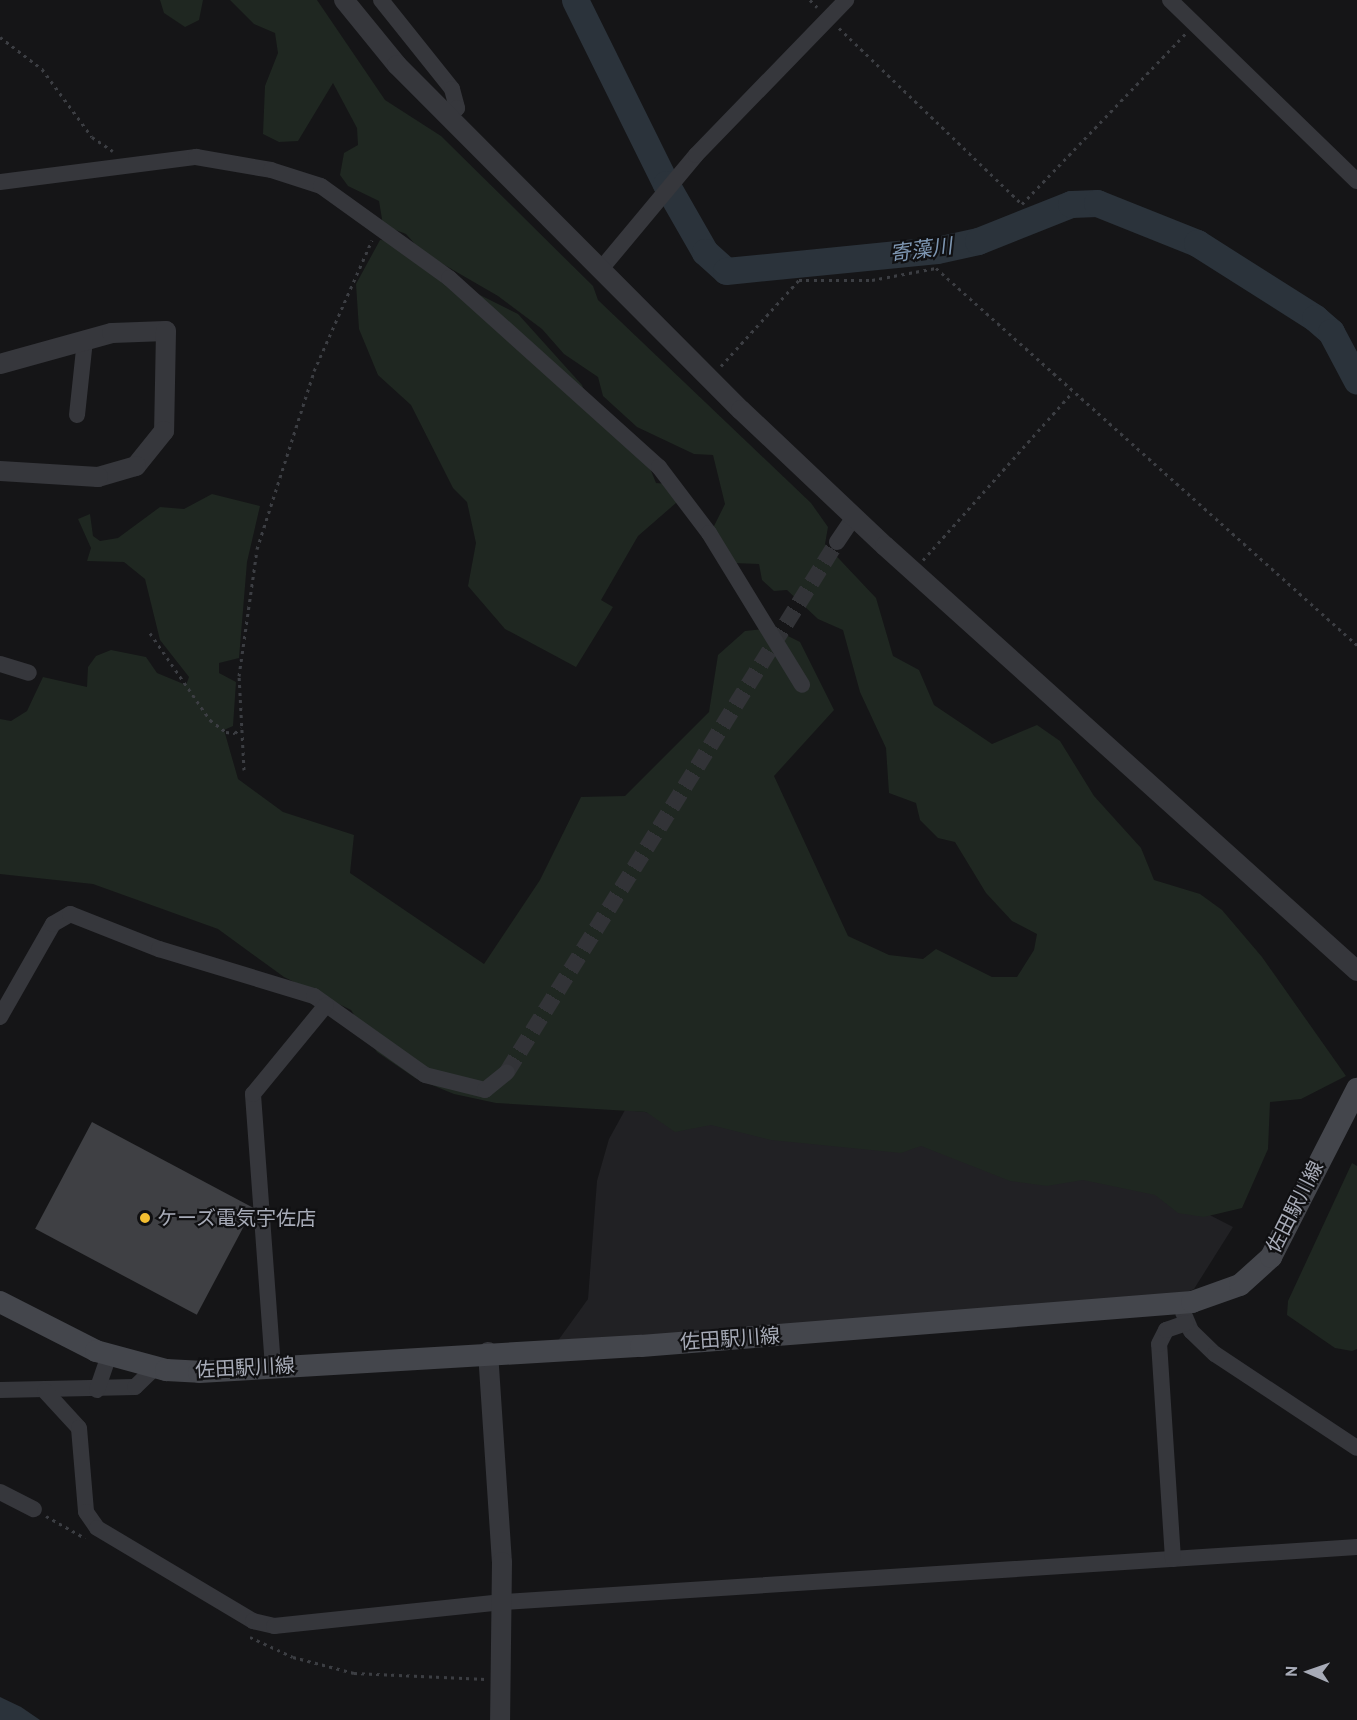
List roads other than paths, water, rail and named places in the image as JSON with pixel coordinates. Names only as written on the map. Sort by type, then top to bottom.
[{"type":"main road","name":"佐田駅川線","points":[[0,1302],[109,1355],[154,1368],[199,1372],[488,1352],[641,1346],[1183,1313],[1221,1295],[1271,1257],[1357,1089]]},
{"type":"street","points":[[345,0],[448,117],[710,378],[854,517],[1357,971]]},
{"type":"street","points":[[381,0],[452,89],[457,108],[448,117]]},
{"type":"street","points":[[601,269],[696,155],[846,0]]},
{"type":"street","points":[[1170,0],[1357,181]]},
{"type":"street","points":[[0,182],[137,162],[213,159],[321,186],[449,279],[666,475],[709,533],[802,685]]},
{"type":"street","points":[[0,364],[122,331],[166,330],[160,441],[136,466],[113,475],[0,471]]},
{"type":"street","points":[[77,415],[85,340]]},
{"type":"street","points":[[837,542],[854,517]]},
{"type":"street","points":[[0,664],[29,673]]},
{"type":"street","points":[[0,1017],[53,924],[70,914],[159,949],[286,985],[326,1005],[425,1076],[485,1090],[507,1072]]},
{"type":"street","points":[[273,1367],[253,1094],[326,1005]]},
{"type":"street","points":[[1173,1559],[1159,1344],[1166,1330],[1183,1313],[1215,1354],[1357,1448]]},
{"type":"street","points":[[488,1352],[503,1602],[500,1720]]},
{"type":"street","points":[[97,1390],[109,1355]]},
{"type":"street","points":[[0,1390],[97,1390],[135,1387],[154,1368]]},
{"type":"street","points":[[45,1391],[79,1428],[86,1512],[97,1528],[253,1621],[283,1626],[503,1602],[1357,1547]]},
{"type":"street","points":[[0,1492],[34,1509]]},
{"type":"waterway","name":"寄藻川","points":[[575,0],[666,184],[705,252],[726,271],[937,250],[978,241],[1071,204],[1097,203],[1197,243],[1315,318],[1331,332],[1357,381]]},
{"type":"tunnel","points":[[507,1072],[837,542]]},
{"type":"place","name":"ケーズ電気宇佐店","points":[[145,1218]]}]
